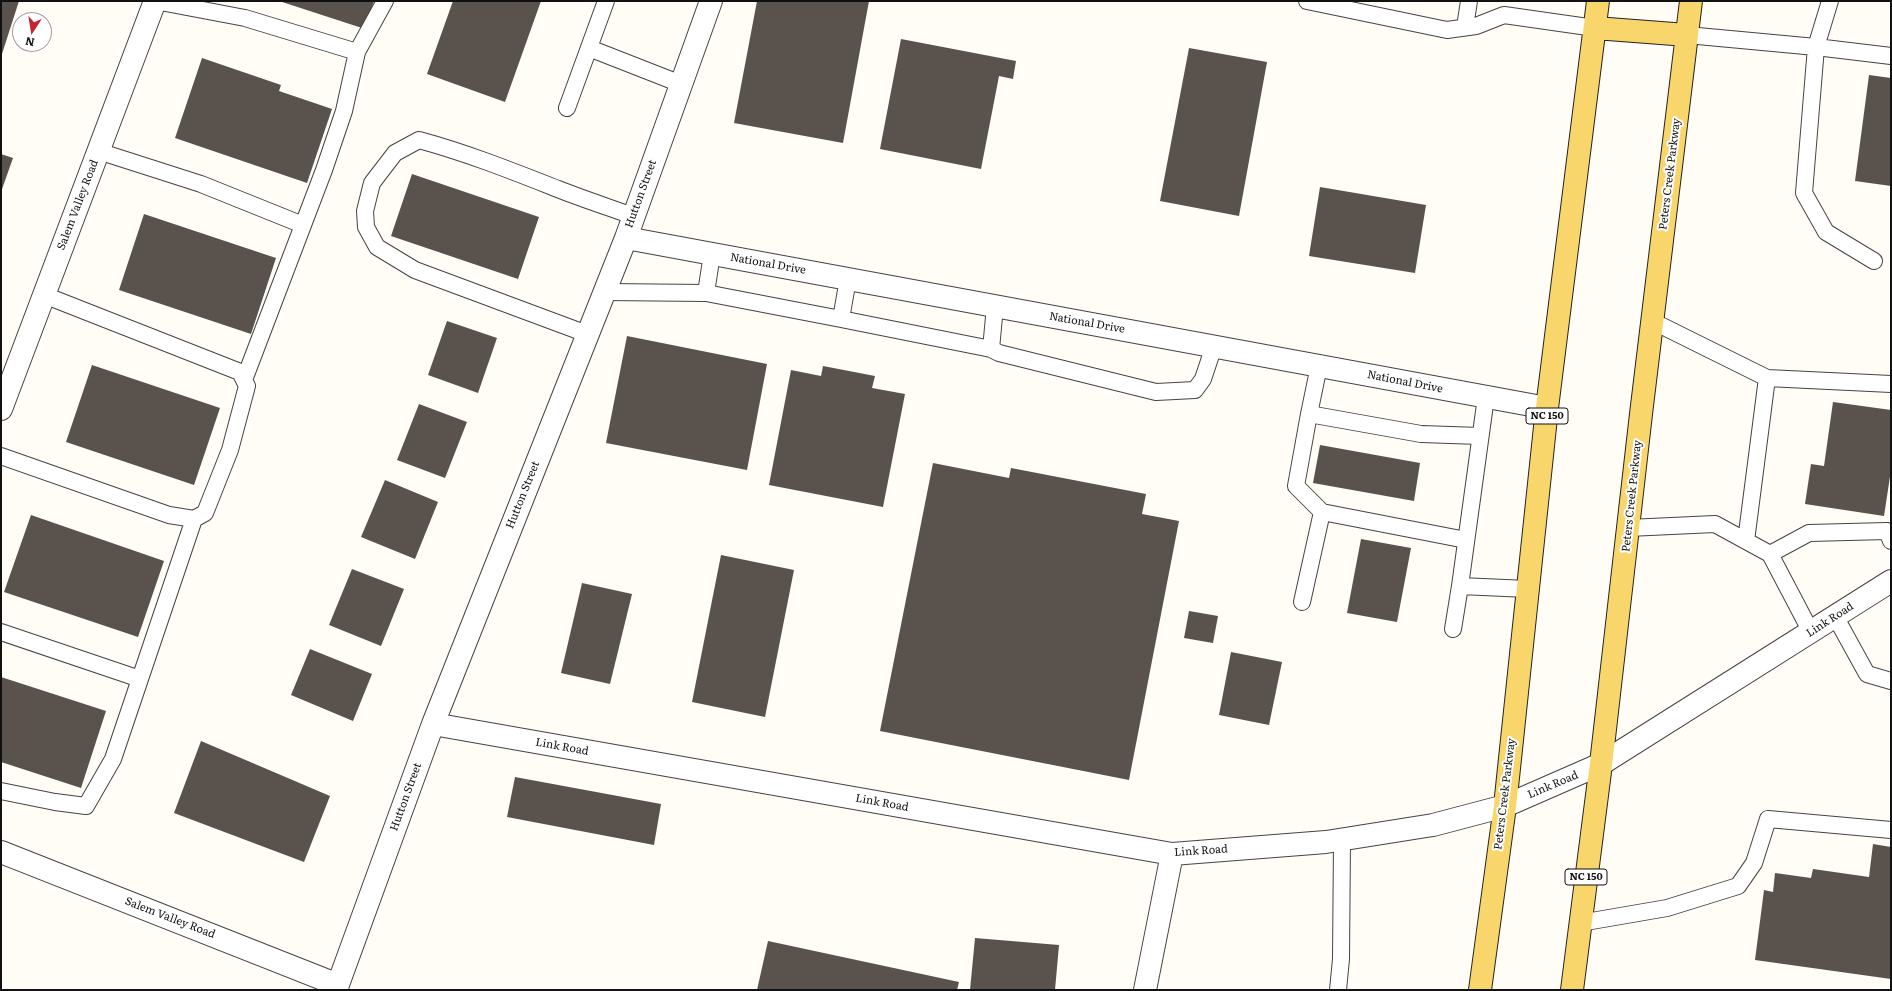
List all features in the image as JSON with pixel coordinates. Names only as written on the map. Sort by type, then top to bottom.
[{"type":"main road","name":"Peters Creek Parkway","points":[[1480,990],[1505,806],[1548,408],[1598,1]]},
{"type":"main road","name":"Peters Creek Parkway","points":[[1572,990],[1601,764],[1690,1]]},
{"type":"main road","points":[[1595,28],[1686,35]]},
{"type":"street","name":"Salem Valley Road","points":[[1,409],[155,1]]},
{"type":"street","name":"Hutton Street","points":[[337,987],[432,724],[626,238],[711,1]]},
{"type":"street","name":"National Drive","points":[[626,238],[1548,408]]},
{"type":"street","name":"Link Road","points":[[432,724],[1172,854],[1326,842],[1433,825],[1505,806],[1601,764],[1891,581]]},
{"type":"street","name":"Salem Valley Road","points":[[1,852],[337,987]]},
{"type":"street","points":[[1145,990],[1172,854]]},
{"type":"lane","points":[[155,1],[245,18],[357,52]]},
{"type":"lane","points":[[244,380],[303,225],[344,111],[357,52],[385,1]]},
{"type":"lane","points":[[566,108],[606,1]]},
{"type":"lane","points":[[1465,27],[1469,1]]},
{"type":"lane","points":[[1830,1],[1816,47],[1804,193],[1826,232],[1874,261]]},
{"type":"lane","points":[[1315,2],[1446,30],[1476,26],[1504,15],[1595,28]]},
{"type":"lane","points":[[1686,35],[1816,47],[1891,56]]},
{"type":"lane","points":[[589,48],[681,84]]},
{"type":"lane","points":[[587,334],[415,270],[377,247],[366,227],[365,211],[372,183],[395,152],[419,140],[509,169],[559,190],[633,216]]},
{"type":"lane","points":[[98,151],[201,184],[303,225]]},
{"type":"lane","points":[[706,293],[712,254]]},
{"type":"lane","points":[[841,319],[848,279]]},
{"type":"lane","points":[[604,292],[706,293],[991,349],[1012,357],[1156,392],[1195,390],[1203,379],[1214,346]]},
{"type":"lane","points":[[1,456],[169,515],[194,519],[205,513],[230,450],[247,386],[240,372],[44,295]]},
{"type":"lane","points":[[991,349],[995,306]]},
{"type":"lane","points":[[1652,321],[1768,378],[1891,384]]},
{"type":"lane","points":[[1319,366],[1296,486],[1322,512],[1466,540]]},
{"type":"lane","points":[[1746,542],[1768,378]]},
{"type":"lane","points":[[1454,628],[1486,397]]},
{"type":"lane","points":[[1309,414],[1421,434],[1480,436]]},
{"type":"lane","points":[[1302,602],[1322,512]]},
{"type":"lane","points":[[1,791],[55,802],[86,806],[113,759],[194,519]]},
{"type":"lane","points":[[1628,528],[1715,524],[1770,554],[1811,632]]},
{"type":"lane","points":[[1770,554],[1808,533],[1890,532]]},
{"type":"lane","points":[[1460,586],[1528,589]]},
{"type":"lane","points":[[1835,616],[1867,674],[1891,681]]},
{"type":"lane","points":[[1,632],[140,679]]},
{"type":"lane","points":[[1580,923],[1667,908],[1738,886],[1754,863],[1768,819],[1891,830]]},
{"type":"lane","points":[[1338,990],[1341,959],[1342,840]]},
{"type":"building","points":[[1,1],[19,1],[15,12],[12,12],[12,23],[1,57]]},
{"type":"building","points":[[279,1],[374,1],[365,29]]},
{"type":"building","points":[[453,1],[541,1],[505,102],[427,74]]},
{"type":"building","points":[[757,1],[869,1],[843,143],[734,123]]},
{"type":"building","points":[[901,39],[1016,61],[1013,79],[999,76],[981,169],[880,149]]},
{"type":"building","points":[[1189,48],[1267,62],[1239,216],[1160,201]]},
{"type":"building","points":[[202,58],[281,85],[279,91],[332,109],[307,183],[175,138]]},
{"type":"building","points":[[1869,75],[1891,78],[1891,186],[1855,181]]},
{"type":"building","points":[[1,154],[13,158],[1,192]]},
{"type":"building","points":[[412,174],[539,217],[518,279],[391,236]]},
{"type":"building","points":[[1320,187],[1426,205],[1415,273],[1309,256]]},
{"type":"building","points":[[144,214],[276,258],[251,334],[119,290]]},
{"type":"building","points":[[447,321],[497,338],[478,393],[428,375]]},
{"type":"building","points":[[627,336],[767,364],[747,470],[606,443]]},
{"type":"building","points":[[92,365],[220,408],[194,485],[66,442]]},
{"type":"building","points":[[823,366],[875,376],[872,388],[905,394],[883,507],[769,485],[791,370],[821,376]]},
{"type":"building","points":[[1833,402],[1891,410],[1891,470],[1884,516],[1805,504],[1811,464],[1824,466]]},
{"type":"building","points":[[419,404],[467,422],[445,478],[397,460]]},
{"type":"building","points":[[1320,445],[1420,463],[1414,501],[1313,483]]},
{"type":"building","points":[[933,463],[1009,478],[1011,468],[1146,494],[1142,514],[1179,521],[1129,780],[880,731]]},
{"type":"building","points":[[385,480],[438,502],[415,559],[361,537]]},
{"type":"building","points":[[31,515],[164,561],[138,637],[4,592]]},
{"type":"building","points":[[1361,539],[1411,548],[1397,622],[1347,613]]},
{"type":"building","points":[[721,555],[794,570],[765,717],[692,702]]},
{"type":"building","points":[[352,569],[404,589],[381,646],[329,625]]},
{"type":"building","points":[[582,583],[632,594],[610,684],[561,673]]},
{"type":"building","points":[[1189,611],[1218,616],[1213,643],[1184,638]]},
{"type":"building","points":[[310,649],[372,674],[353,721],[291,695]]},
{"type":"building","points":[[1231,652],[1282,662],[1269,725],[1219,715]]},
{"type":"building","points":[[1,677],[106,711],[81,788],[1,762]]},
{"type":"building","points":[[201,741],[330,796],[304,862],[174,813]]},
{"type":"building","points":[[515,777],[661,804],[654,845],[507,817]]},
{"type":"building","points":[[1873,844],[1891,847],[1891,979],[1755,960],[1764,890],[1773,892],[1775,873],[1811,878],[1813,869],[1869,877]]},
{"type":"building","points":[[975,938],[1059,945],[1055,990],[970,990]]},
{"type":"building","points":[[768,941],[959,982],[957,990],[757,990]]}]
